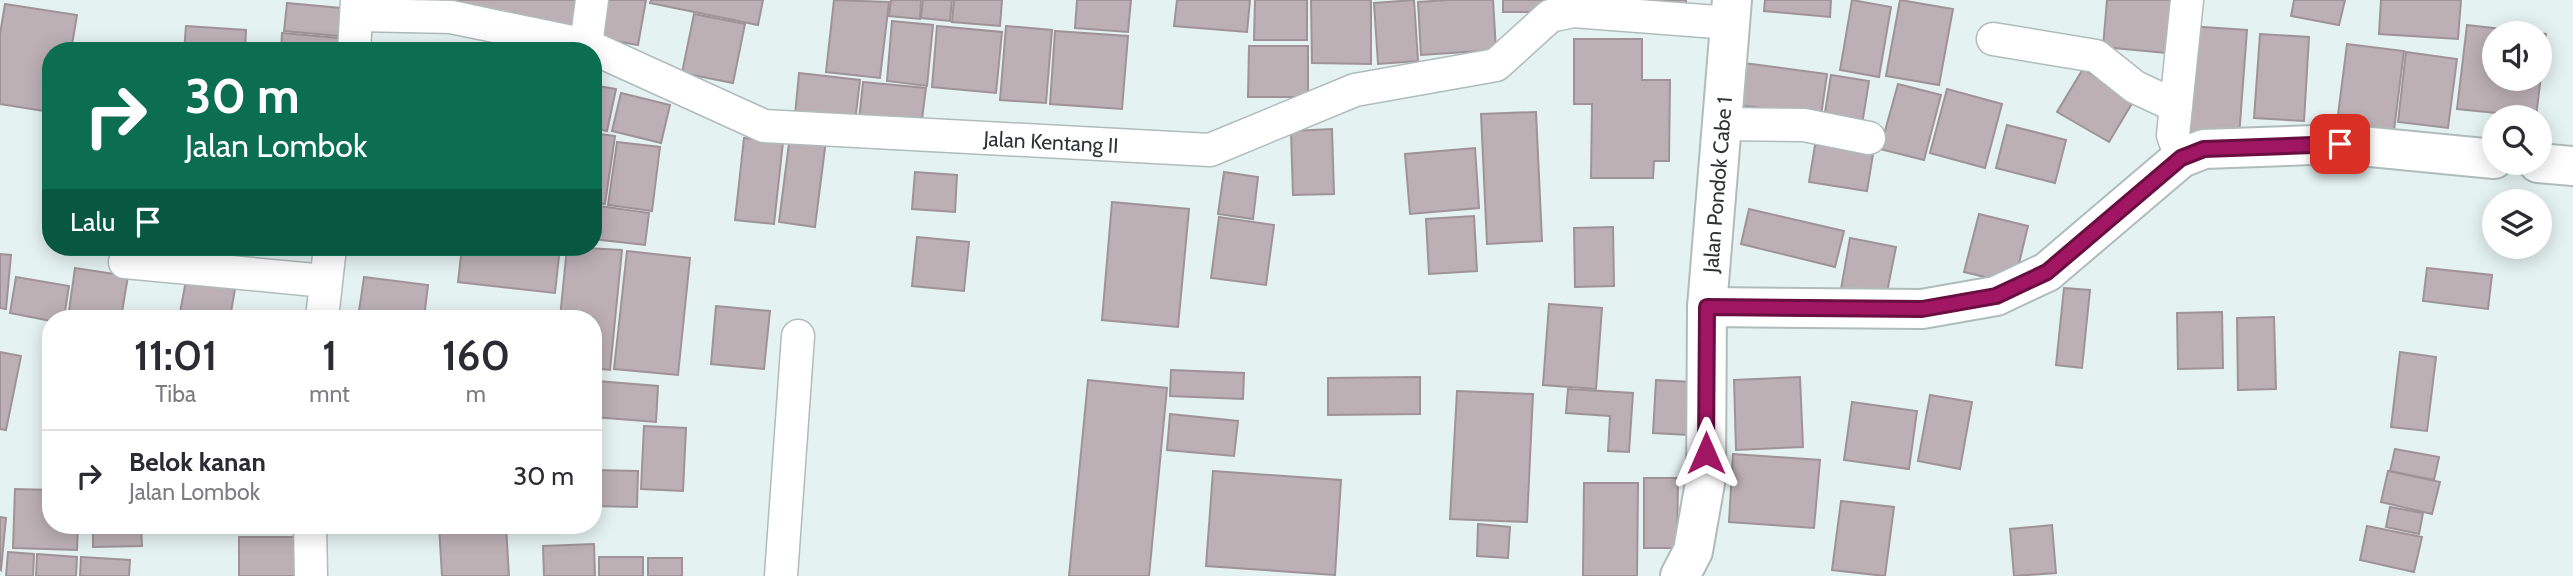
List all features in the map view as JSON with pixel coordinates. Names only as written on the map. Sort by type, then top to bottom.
[{"type":"street","points":[[586,42],[592,0]]},
{"type":"street","points":[[2181,158],[2173,135],[2187,0]]},
{"type":"street","points":[[355,42],[358,7]]},
{"type":"street","name":"Jalan Kentang II","points":[[358,7],[451,17],[572,42]]},
{"type":"street","name":"Jalan Kentang II","points":[[602,52],[764,126],[1210,150],[1355,90],[1496,65],[1550,16],[1573,11],[1731,11]]},
{"type":"street","name":"Jalan Pondok Cabe 1","points":[[1680,576],[1693,551],[1706,477],[1707,307],[1731,11]]},
{"type":"street","points":[[1993,39],[2096,56],[2134,87],[2176,106]]},
{"type":"street","points":[[1722,124],[1804,125],[1869,138]]},
{"type":"street","points":[[1707,307],[1922,309],[1996,296],[2047,272],[2181,158],[2204,149],[2340,144],[2482,158]]},
{"type":"street","points":[[2552,164],[2573,166]]},
{"type":"street","points":[[323,310],[329,256]]},
{"type":"street","points":[[125,262],[325,281]]},
{"type":"street","points":[[781,576],[798,336]]},
{"type":"street","points":[[310,534],[311,576]]},
{"type":"building","points":[[442,0],[580,0],[576,28],[441,10]]},
{"type":"building","points":[[599,0],[646,0],[638,45],[592,37]]},
{"type":"building","points":[[651,0],[763,0],[758,25],[650,3]]},
{"type":"building","points":[[834,0],[889,2],[880,78],[826,72]]},
{"type":"building","points":[[891,0],[921,0],[920,19],[889,16]]},
{"type":"building","points":[[923,0],[952,0],[950,21],[921,18]]},
{"type":"building","points":[[954,0],[1002,0],[1000,26],[952,22]]},
{"type":"building","points":[[1077,0],[1131,0],[1128,32],[1075,28]]},
{"type":"building","points":[[1177,0],[1250,0],[1247,32],[1174,26]]},
{"type":"building","points":[[1255,0],[1307,0],[1307,40],[1254,40]]},
{"type":"building","points":[[1311,0],[1371,0],[1371,64],[1312,63]]},
{"type":"building","points":[[1414,0],[1418,61],[1378,64],[1374,3]]},
{"type":"building","points":[[1493,0],[1496,50],[1421,55],[1418,2]]},
{"type":"building","points":[[1503,0],[1554,0],[1554,12],[1503,12]]},
{"type":"building","points":[[1647,0],[1686,0],[1686,5]]},
{"type":"building","points":[[1765,0],[1831,0],[1830,17],[1764,11]]},
{"type":"building","points":[[1852,0],[1891,7],[1879,77],[1840,70]]},
{"type":"building","points":[[1900,0],[1953,9],[1939,85],[1886,76]]},
{"type":"building","points":[[2107,0],[2182,0],[2177,54],[2103,47]]},
{"type":"building","points":[[2294,0],[2345,0],[2339,25],[2291,16]]},
{"type":"building","points":[[2381,0],[2461,0],[2458,39],[2379,34]]},
{"type":"building","points":[[287,3],[352,9],[349,37],[284,31]]},
{"type":"building","points":[[5,4],[77,15],[72,42],[42,42],[42,111],[0,104],[0,34]]},
{"type":"building","points":[[694,14],[745,24],[733,83],[682,73]]},
{"type":"building","points":[[892,21],[933,25],[927,86],[887,81]]},
{"type":"building","points":[[2467,25],[2482,27],[2482,91],[2539,91],[2537,105],[2482,105],[2482,112],[2457,109]]},
{"type":"building","points":[[186,26],[246,30],[245,42],[185,42]]},
{"type":"building","points":[[937,26],[1002,32],[996,93],[932,87]]},
{"type":"building","points":[[1006,26],[1052,30],[1046,103],[1000,100]]},
{"type":"building","points":[[2188,26],[2247,30],[2239,137],[2181,132]]},
{"type":"building","points":[[1055,31],[1128,36],[1122,109],[1050,104]]},
{"type":"building","points":[[282,33],[350,39],[350,42],[282,42]]},
{"type":"building","points":[[2260,34],[2309,37],[2304,121],[2254,118]]},
{"type":"building","points":[[1574,39],[1642,39],[1642,80],[1670,80],[1669,161],[1654,161],[1653,178],[1591,178],[1592,104],[1574,104]]},
{"type":"building","points":[[2347,44],[2404,51],[2393,138],[2336,131]]},
{"type":"building","points":[[1249,46],[1308,46],[1308,97],[1248,97]]},
{"type":"building","points":[[2406,52],[2457,59],[2448,128],[2398,122]]},
{"type":"building","points":[[1744,63],[1827,74],[1821,116],[1738,105]]},
{"type":"building","points":[[2083,69],[2134,100],[2109,142],[2057,112]]},
{"type":"building","points":[[799,73],[860,80],[855,122],[795,115]]},
{"type":"building","points":[[1831,75],[1869,81],[1861,131],[1823,125]]},
{"type":"building","points":[[863,82],[926,88],[921,127],[859,120]]},
{"type":"building","points":[[1898,84],[1941,95],[1924,160],[1880,149]]},
{"type":"building","points":[[602,87],[616,89],[607,131],[602,130]]},
{"type":"building","points":[[1947,89],[2002,104],[1985,168],[1930,153]]},
{"type":"building","points":[[621,93],[670,105],[661,143],[612,131]]},
{"type":"building","points":[[1536,112],[1542,241],[1487,244],[1481,114]]},
{"type":"building","points":[[2007,125],[2066,140],[2055,183],[1996,168]]},
{"type":"building","points":[[1332,129],[1334,194],[1293,195],[1291,131]]},
{"type":"building","points":[[602,134],[615,136],[605,204],[602,204]]},
{"type":"building","points":[[790,135],[826,140],[815,227],[779,222]]},
{"type":"building","points":[[744,138],[783,142],[774,224],[735,220]]},
{"type":"building","points":[[1816,139],[1874,148],[1867,191],[1809,182]]},
{"type":"building","points":[[617,142],[660,147],[652,211],[608,205]]},
{"type":"building","points":[[1475,148],[1479,208],[1410,214],[1405,154]]},
{"type":"building","points":[[915,172],[957,175],[955,212],[912,209]]},
{"type":"building","points":[[1224,172],[1258,177],[1253,219],[1218,214]]},
{"type":"building","points":[[1112,202],[1189,209],[1178,327],[1102,320]]},
{"type":"building","points":[[602,206],[649,213],[645,245],[602,240]]},
{"type":"building","points":[[1749,209],[1844,231],[1835,267],[1741,244]]},
{"type":"building","points":[[1979,214],[2028,226],[2014,284],[1964,272]]},
{"type":"building","points":[[1474,216],[1477,271],[1429,274],[1426,219]]},
{"type":"building","points":[[1219,217],[1274,225],[1266,285],[1211,278]]},
{"type":"building","points":[[1613,227],[1614,286],[1575,287],[1574,228]]},
{"type":"building","points":[[917,237],[969,242],[964,291],[912,286]]},
{"type":"building","points":[[1850,238],[1896,247],[1885,302],[1840,295]]},
{"type":"building","points":[[602,249],[622,250],[610,370],[602,369],[602,310],[561,310],[566,256],[602,256]]},
{"type":"building","points":[[627,251],[690,258],[678,375],[614,369]]},
{"type":"building","points":[[0,254],[11,255],[6,309],[0,308]]},
{"type":"building","points":[[461,256],[559,256],[555,293],[458,282]]},
{"type":"building","points":[[75,268],[128,276],[122,310],[69,310]]},
{"type":"building","points":[[2427,268],[2492,275],[2488,309],[2423,301]]},
{"type":"building","points":[[187,275],[236,283],[231,310],[180,310]]},
{"type":"building","points":[[16,277],[69,286],[65,310],[42,310],[42,319],[10,313]]},
{"type":"building","points":[[364,277],[428,285],[425,310],[359,310]]},
{"type":"building","points":[[2064,288],[2090,290],[2082,368],[2056,365]]},
{"type":"building","points":[[1549,304],[1602,308],[1596,389],[1543,385]]},
{"type":"building","points":[[716,306],[770,311],[764,369],[711,364]]},
{"type":"building","points":[[2222,312],[2223,368],[2178,369],[2177,313]]},
{"type":"building","points":[[2274,317],[2276,389],[2238,390],[2237,318]]},
{"type":"building","points":[[0,352],[21,356],[6,430],[0,429]]},
{"type":"building","points":[[2400,352],[2436,357],[2427,431],[2391,427]]},
{"type":"building","points":[[1171,370],[1244,373],[1243,399],[1170,396]]},
{"type":"building","points":[[1420,377],[1420,414],[1328,415],[1328,378]]},
{"type":"building","points":[[1800,377],[1803,447],[1736,450],[1734,380]]},
{"type":"building","points":[[1088,380],[1167,388],[1149,576],[1069,576]]},
{"type":"building","points":[[1656,380],[1692,382],[1689,435],[1653,433]]},
{"type":"building","points":[[602,381],[658,386],[656,422],[602,418]]},
{"type":"building","points":[[1568,389],[1633,393],[1629,452],[1608,451],[1610,416],[1566,413]]},
{"type":"building","points":[[1457,391],[1533,394],[1527,522],[1450,519]]},
{"type":"building","points":[[1930,395],[1972,402],[1960,469],[1918,461]]},
{"type":"building","points":[[1852,402],[1917,411],[1909,469],[1844,460]]},
{"type":"building","points":[[1170,414],[1238,421],[1234,456],[1167,450]]},
{"type":"building","points":[[644,426],[686,428],[683,491],[641,489]]},
{"type":"building","points":[[2395,449],[2439,457],[2434,480],[2390,471]]},
{"type":"building","points":[[1733,454],[1820,460],[1814,528],[1729,522]]},
{"type":"building","points":[[602,470],[638,471],[637,507],[602,506]]},
{"type":"building","points":[[1213,471],[1341,480],[1335,575],[1206,566]]},
{"type":"building","points":[[2388,471],[2440,482],[2432,514],[2381,502]]},
{"type":"building","points":[[1644,478],[1678,478],[1677,548],[1644,548]]},
{"type":"building","points":[[1584,483],[1638,483],[1637,576],[1583,576]]},
{"type":"building","points":[[15,489],[42,490],[42,534],[78,534],[77,550],[13,548]]},
{"type":"building","points":[[1841,501],[1894,507],[1885,576],[1832,570]]},
{"type":"building","points":[[2390,507],[2423,513],[2419,534],[2386,527]]},
{"type":"building","points":[[0,517],[6,518],[1,570],[0,569]]},
{"type":"building","points":[[1478,524],[1510,527],[1508,558],[1477,556]]},
{"type":"building","points":[[2052,525],[2056,573],[2014,576],[2010,529]]},
{"type":"building","points":[[2367,526],[2422,537],[2414,572],[2360,560]]},
{"type":"building","points":[[93,534],[141,534],[142,546],[93,547]]},
{"type":"building","points":[[440,534],[507,534],[509,576],[442,576]]},
{"type":"building","points":[[239,537],[306,537],[306,576],[239,576]]},
{"type":"building","points":[[594,544],[595,576],[544,576],[543,546]]},
{"type":"building","points":[[8,552],[34,554],[33,576],[6,576]]},
{"type":"building","points":[[37,554],[77,557],[76,576],[36,576]]},
{"type":"building","points":[[81,557],[130,560],[129,576],[80,576]]},
{"type":"building","points":[[599,557],[643,557],[643,576],[599,576]]},
{"type":"building","points":[[648,558],[682,558],[682,576],[648,576]]},
{"type":"route","points":[[1706,453],[1707,307],[1922,309],[1996,296],[2047,272],[2181,158],[2204,149],[2340,144]]}]
